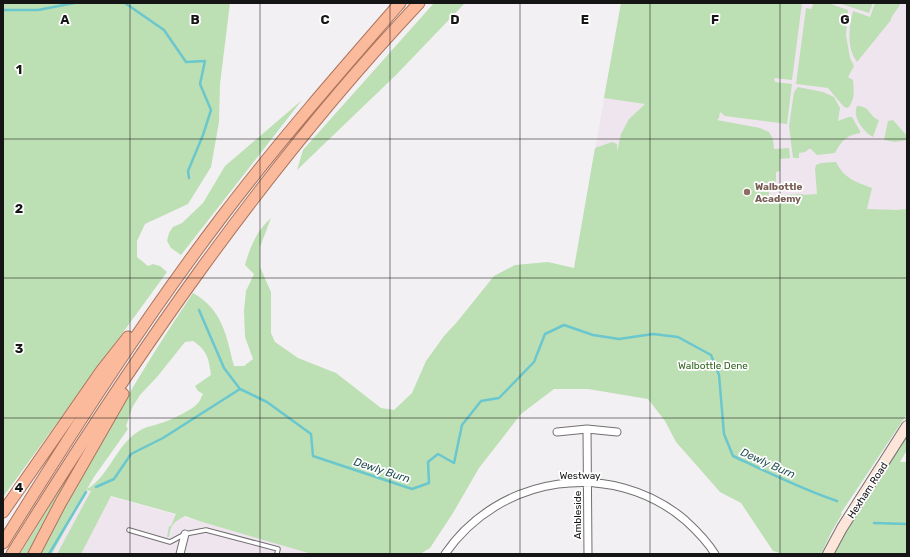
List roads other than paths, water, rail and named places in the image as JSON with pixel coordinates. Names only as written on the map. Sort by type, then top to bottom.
[{"type":"highway","points":[[3,543],[64,444],[171,286],[222,217],[285,138],[400,3]]},
{"type":"highway","points":[[12,554],[75,452],[176,303],[295,146],[356,73],[419,3]]},
{"type":"highway","points":[[3,512],[102,370],[171,286]]},
{"type":"highway","points":[[34,554],[60,504],[176,303]]},
{"type":"main road","name":"Hexham Road","points":[[828,554],[842,528],[907,426]]},
{"type":"street","points":[[557,432],[587,429],[617,432]]},
{"type":"street","name":"Ambleside","points":[[587,429],[588,554]]},
{"type":"street","name":"Westway","points":[[445,554],[467,527],[487,511],[503,501],[532,489],[563,483],[587,483],[614,486],[640,494],[665,506],[690,525],[702,537],[715,554]]},
{"type":"street","points":[[180,554],[186,534]]},
{"type":"lane","points":[[129,530],[170,542],[186,534],[206,530],[278,549],[277,554]]},
{"type":"waterway","name":"Dewly Burn","points":[[3,10],[38,10],[74,3]]},
{"type":"waterway","name":"Dewly Burn","points":[[125,3],[164,30],[186,62],[205,61],[200,84],[211,110],[203,135],[188,171],[189,178]]},
{"type":"waterway","name":"Dewly Burn","points":[[199,310],[224,368],[240,389],[267,402],[311,434],[313,456],[412,489],[429,483],[428,462],[438,454],[454,463],[462,425],[481,401],[499,398],[534,362],[545,334],[564,325],[593,335],[619,339],[653,334],[678,337],[711,355],[719,375],[724,434],[733,456],[797,486],[837,501]]},
{"type":"waterway","points":[[96,487],[114,479],[131,454],[163,438],[240,389]]},
{"type":"waterway","points":[[49,554],[86,492]]},
{"type":"waterway","points":[[874,523],[907,524]]},
{"type":"place","name":"Walbottle Academy","points":[[747,192]]},
{"type":"park label","name":"Walbottle Dene","points":[[713,365]]}]
